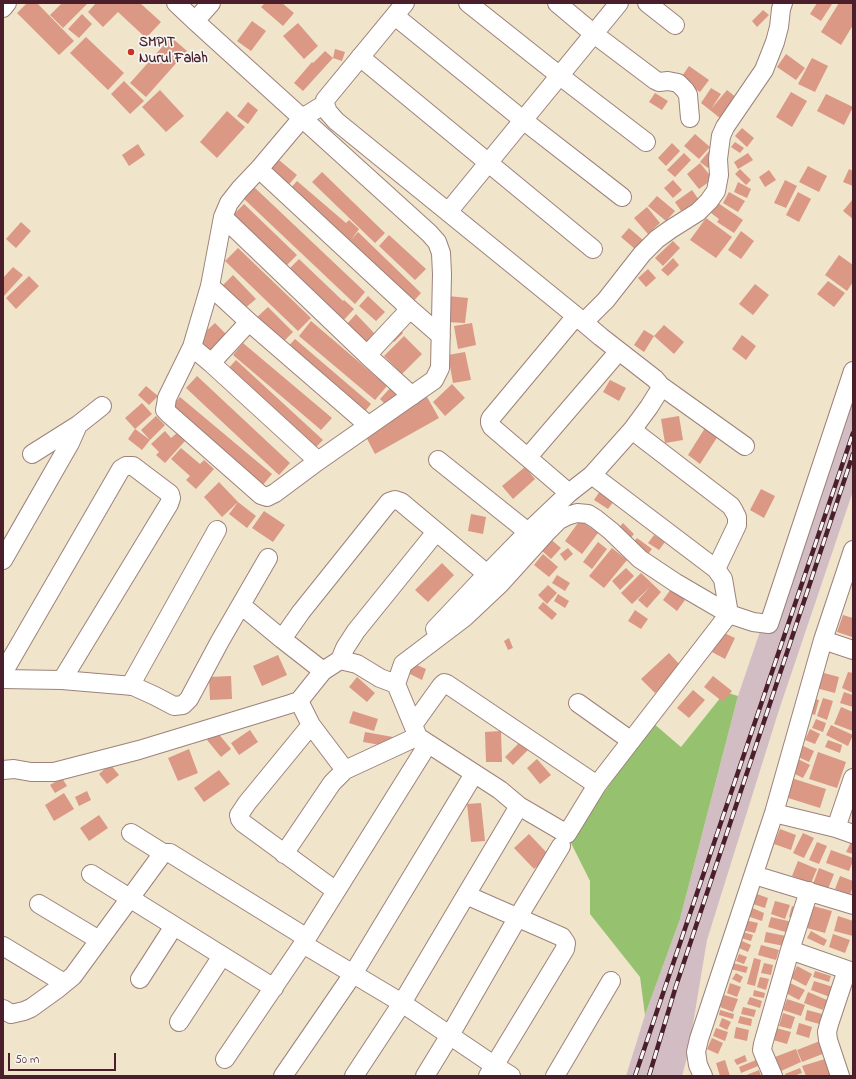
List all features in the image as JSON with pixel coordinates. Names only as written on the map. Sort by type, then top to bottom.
[{"type":"street","points":[[3,8],[7,3]]},
{"type":"street","points":[[176,3],[195,21],[302,118],[437,242],[441,253],[440,368],[434,380],[368,425],[275,493],[267,497],[261,495],[165,410],[167,398],[192,347],[210,286],[223,217],[229,203],[302,118],[324,104],[325,100],[400,9],[523,120],[622,197]]},
{"type":"street","points":[[195,21],[210,3]]},
{"type":"street","points":[[468,3],[646,142]]},
{"type":"street","points":[[557,3],[594,34],[655,80],[659,82],[668,81],[678,83],[688,95],[690,118]]},
{"type":"street","points":[[448,212],[619,3]]},
{"type":"street","points":[[647,3],[675,25]]},
{"type":"street","points":[[569,493],[492,426],[490,420],[580,319],[606,300],[642,254],[657,239],[698,212],[709,202],[716,191],[719,175],[718,159],[721,136],[725,127],[764,70],[775,42],[781,9],[784,3]]},
{"type":"street","points":[[360,57],[593,248]]},
{"type":"street","points":[[324,104],[328,112],[336,121],[655,379],[661,386],[745,446]]},
{"type":"street","points":[[259,169],[441,336]]},
{"type":"street","points":[[223,217],[412,396]]},
{"type":"street","points":[[210,286],[249,322],[368,425]]},
{"type":"street","points":[[367,355],[410,309]]},
{"type":"street","points":[[211,363],[249,322]]},
{"type":"street","points":[[192,347],[318,461]]},
{"type":"street","points":[[528,457],[619,351]]},
{"type":"street","points":[[403,664],[465,617],[500,584],[559,520],[577,513],[588,514],[596,519],[611,531],[640,559],[676,584],[728,614],[753,622],[769,624],[853,371]]},
{"type":"street","points":[[396,684],[403,664],[528,532],[569,493],[592,475],[632,430],[660,391],[661,386]]},
{"type":"street","points":[[32,454],[78,425],[102,406]]},
{"type":"street","points":[[3,560],[70,443],[78,425]]},
{"type":"street","points":[[632,430],[731,506],[737,517],[737,526],[716,569]]},
{"type":"street","points":[[438,460],[528,532]]},
{"type":"street","points":[[3,673],[121,469],[126,466],[133,466],[170,494],[171,498],[169,504],[62,680]]},
{"type":"street","points":[[340,660],[357,664],[380,678],[396,684],[420,735],[474,774],[500,790],[519,806],[567,834],[597,785],[728,614],[723,579],[716,569],[592,475]]},
{"type":"street","points":[[282,639],[301,612],[389,502],[395,500],[401,502],[487,574]]},
{"type":"street","points":[[130,686],[217,530]]},
{"type":"street","points":[[3,770],[14,769],[31,772],[54,772],[139,750],[284,706],[299,700],[323,671],[340,660],[345,648],[356,631],[436,532]]},
{"type":"street","points":[[3,679],[62,680],[133,686],[174,706],[183,705],[189,699],[268,558]]},
{"type":"street","points":[[703,1076],[698,1065],[696,1052],[699,1040],[774,812],[824,640],[851,560]]},
{"type":"street","points":[[241,605],[323,671]]},
{"type":"street","points":[[824,640],[853,650]]},
{"type":"street","points":[[224,1059],[274,988],[336,891],[420,735],[441,686],[444,683],[597,785]]},
{"type":"street","points":[[299,700],[311,725],[345,770]]},
{"type":"street","points":[[578,703],[630,740]]},
{"type":"street","points":[[311,725],[247,803],[239,815],[243,823],[336,891]]},
{"type":"street","points":[[284,854],[332,783],[345,770],[420,735]]},
{"type":"street","points":[[283,1076],[353,974],[474,774]]},
{"type":"street","points":[[774,812],[845,831],[853,778]]},
{"type":"street","points":[[354,1076],[402,1003],[519,806]]},
{"type":"street","points":[[131,832],[163,852],[170,853],[353,974],[402,1003],[450,1035],[491,1071],[512,1076]]},
{"type":"street","points":[[425,1076],[561,846]]},
{"type":"street","points":[[3,1009],[11,1014],[31,1008],[73,976],[163,852]]},
{"type":"street","points":[[91,874],[274,988]]},
{"type":"street","points":[[754,875],[853,905]]},
{"type":"street","points":[[773,1076],[764,1056],[762,1044],[809,891]]},
{"type":"street","points":[[466,895],[562,937],[566,943],[565,949],[491,1071]]},
{"type":"street","points":[[39,904],[99,940]]},
{"type":"street","points":[[140,979],[174,926]]},
{"type":"street","points":[[3,946],[64,984]]},
{"type":"street","points":[[790,950],[850,971],[827,1032],[828,1040],[840,1076]]},
{"type":"street","points":[[179,1022],[222,956]]},
{"type":"street","points":[[555,1076],[611,981]]},
{"type":"shaded area","points":[[853,358],[853,491],[778,713],[707,940],[688,1054],[682,1076],[626,1076],[645,1015],[680,919],[738,696]]},
{"type":"green space","points":[[725,692],[738,696],[680,919],[645,1015],[640,977],[590,914],[590,881],[570,841],[653,723],[681,747]]},
{"type":"building","points":[[27,3],[37,3],[74,41],[59,55],[17,13]]},
{"type":"building","points":[[62,3],[88,3],[63,28],[50,15]]},
{"type":"building","points":[[96,3],[140,3],[161,22],[146,38],[118,12],[103,27],[88,12]]},
{"type":"building","points":[[265,3],[282,3],[294,13],[283,26],[261,7]]},
{"type":"building","points":[[817,3],[832,4],[821,21],[810,14]]},
{"type":"building","points":[[839,3],[853,3],[853,25],[841,45],[821,32]]},
{"type":"building","points":[[763,10],[769,15],[757,27],[752,21]]},
{"type":"building","points":[[82,14],[92,24],[79,38],[68,29]]},
{"type":"building","points":[[252,21],[266,31],[251,51],[237,41]]},
{"type":"building","points":[[298,23],[318,46],[304,59],[283,36]]},
{"type":"building","points":[[86,37],[124,73],[108,90],[70,53]]},
{"type":"building","points":[[171,37],[187,51],[146,97],[130,83]]},
{"type":"building","points":[[335,49],[345,52],[342,61],[333,58]]},
{"type":"building","points":[[325,51],[333,58],[303,91],[294,83],[312,62],[313,63]]},
{"type":"building","points":[[786,54],[805,68],[796,80],[777,67]]},
{"type":"building","points":[[812,58],[828,66],[815,92],[798,84]]},
{"type":"building","points":[[689,66],[709,80],[700,92],[680,79]]},
{"type":"building","points":[[124,81],[144,101],[130,114],[111,94]]},
{"type":"building","points":[[711,88],[721,94],[711,109],[727,90],[737,98],[720,118],[701,103]]},
{"type":"building","points":[[160,90],[184,116],[166,132],[142,107]]},
{"type":"building","points":[[791,92],[807,101],[792,127],[776,117]]},
{"type":"building","points":[[655,93],[668,101],[662,110],[649,102]]},
{"type":"building","points":[[826,94],[853,107],[844,125],[817,111]]},
{"type":"building","points":[[248,102],[258,110],[248,124],[237,116]]},
{"type":"building","points":[[227,111],[245,127],[217,158],[200,142]]},
{"type":"building","points":[[742,128],[754,138],[747,147],[735,136]]},
{"type":"building","points":[[695,134],[710,147],[699,159],[684,146]]},
{"type":"building","points":[[735,142],[744,148],[740,153],[731,147]]},
{"type":"building","points":[[672,143],[680,151],[666,166],[658,158]]},
{"type":"building","points":[[138,144],[145,155],[129,166],[122,155]]},
{"type":"building","points":[[709,151],[716,158],[708,168],[700,162]]},
{"type":"building","points":[[684,153],[691,160],[675,177],[667,170]]},
{"type":"building","points":[[748,153],[753,160],[738,169],[734,162]]},
{"type":"building","points":[[279,160],[297,175],[286,188],[268,172]]},
{"type":"building","points":[[700,163],[713,179],[699,189],[687,174]]},
{"type":"building","points":[[808,166],[827,176],[819,192],[799,182]]},
{"type":"building","points":[[740,169],[751,180],[746,185],[735,174]]},
{"type":"building","points":[[849,169],[853,171],[853,186],[843,182]]},
{"type":"building","points":[[769,170],[776,180],[765,187],[759,177]]},
{"type":"building","points":[[322,172],[385,233],[375,243],[312,182]]},
{"type":"building","points":[[673,180],[682,190],[673,198],[664,188]]},
{"type":"building","points":[[785,180],[797,186],[786,208],[774,203]]},
{"type":"building","points":[[297,181],[346,223],[349,220],[359,229],[351,240],[358,232],[421,293],[410,305],[287,192]]},
{"type":"building","points":[[738,182],[751,189],[747,198],[734,192]]},
{"type":"building","points":[[254,187],[365,292],[355,304],[243,198]]},
{"type":"building","points":[[692,190],[699,200],[681,211],[675,202]]},
{"type":"building","points":[[729,192],[745,201],[738,212],[723,203]]},
{"type":"building","points":[[798,192],[811,199],[799,222],[786,215]]},
{"type":"building","points":[[657,196],[675,211],[666,221],[648,206]]},
{"type":"building","points":[[853,199],[853,219],[843,211]]},
{"type":"building","points":[[718,203],[743,220],[734,233],[717,222],[719,219],[711,213]]},
{"type":"building","points":[[244,204],[297,255],[286,266],[233,215]]},
{"type":"building","points":[[647,207],[660,223],[648,234],[634,218]]},
{"type":"building","points":[[706,218],[732,237],[716,258],[690,240]]},
{"type":"building","points":[[21,222],[31,231],[16,248],[6,239]]},
{"type":"building","points":[[629,228],[643,240],[635,249],[621,237]]},
{"type":"building","points":[[741,231],[754,241],[741,259],[728,250]]},
{"type":"building","points":[[389,235],[426,269],[415,280],[379,246]]},
{"type":"building","points":[[673,241],[680,248],[663,266],[655,258]]},
{"type":"building","points":[[238,248],[311,318],[298,331],[225,261]]},
{"type":"building","points":[[839,255],[853,265],[853,282],[847,291],[825,275]]},
{"type":"building","points":[[673,258],[679,265],[668,276],[661,270]]},
{"type":"building","points":[[299,259],[343,301],[344,300],[354,309],[341,323],[288,270]]},
{"type":"building","points":[[13,267],[23,275],[3,297],[3,278]]},
{"type":"building","points":[[648,269],[656,278],[646,287],[638,278]]},
{"type":"building","points":[[233,275],[256,299],[244,309],[222,286]]},
{"type":"building","points":[[29,276],[39,286],[16,309],[6,298]]},
{"type":"building","points":[[828,281],[845,293],[834,307],[817,294]]},
{"type":"building","points":[[755,284],[769,295],[753,315],[739,304]]},
{"type":"building","points":[[368,296],[385,312],[376,321],[359,306]]},
{"type":"building","points":[[448,296],[468,298],[465,323],[445,322]]},
{"type":"building","points":[[268,307],[293,332],[282,343],[256,318]]},
{"type":"building","points":[[356,314],[375,334],[365,344],[346,325]]},
{"type":"building","points":[[311,321],[387,386],[375,400],[299,336]]},
{"type":"building","points":[[215,323],[227,335],[206,354],[194,342]]},
{"type":"building","points":[[472,323],[476,345],[458,349],[454,326]]},
{"type":"building","points":[[664,325],[684,342],[674,354],[654,336]]},
{"type":"building","points":[[397,327],[403,333],[394,342],[388,336]]},
{"type":"building","points":[[644,330],[654,336],[644,352],[634,345]]},
{"type":"building","points":[[742,335],[756,346],[746,360],[732,349]]},
{"type":"building","points":[[404,336],[422,354],[402,374],[384,356]]},
{"type":"building","points":[[295,339],[371,404],[361,416],[285,350]]},
{"type":"building","points":[[243,343],[332,418],[321,430],[233,355]]},
{"type":"building","points":[[465,352],[471,380],[453,383],[448,355]]},
{"type":"building","points":[[236,360],[323,440],[312,451],[225,372]]},
{"type":"building","points":[[197,376],[290,463],[279,475],[186,388]]},
{"type":"building","points":[[610,380],[626,388],[619,401],[603,392]]},
{"type":"building","points":[[452,384],[465,398],[445,416],[433,402]]},
{"type":"building","points":[[146,386],[158,396],[149,405],[138,395]]},
{"type":"building","points":[[392,386],[400,394],[388,407],[380,399]]},
{"type":"building","points":[[180,397],[272,474],[262,486],[170,409]]},
{"type":"building","points":[[427,397],[439,418],[375,454],[364,433]]},
{"type":"building","points":[[142,403],[152,414],[135,429],[125,418]]},
{"type":"building","points":[[156,416],[165,425],[150,440],[141,430]]},
{"type":"building","points":[[679,416],[683,440],[665,443],[661,419]]},
{"type":"building","points":[[705,428],[718,436],[700,464],[688,455]]},
{"type":"building","points":[[135,429],[150,440],[142,450],[128,439]]},
{"type":"building","points":[[165,431],[171,438],[177,433],[185,441],[165,463],[156,455],[159,452],[151,444]]},
{"type":"building","points":[[181,448],[200,464],[204,460],[214,469],[196,489],[186,480],[190,476],[171,459]]},
{"type":"building","points":[[525,467],[535,479],[513,499],[502,486]]},
{"type":"building","points":[[219,482],[238,502],[222,517],[204,497]]},
{"type":"building","points":[[761,489],[775,496],[764,518],[750,510]]},
{"type":"building","points":[[600,491],[614,501],[608,509],[594,500]]},
{"type":"building","points":[[238,502],[256,516],[247,528],[229,514]]},
{"type":"building","points":[[264,511],[285,525],[273,542],[252,528]]},
{"type":"building","points":[[471,514],[486,517],[483,534],[468,531]]},
{"type":"building","points":[[580,520],[598,533],[582,554],[565,541]]},
{"type":"building","points":[[623,523],[634,534],[628,541],[616,531]]},
{"type":"building","points":[[654,535],[665,542],[659,550],[648,543]]},
{"type":"building","points":[[548,537],[561,548],[551,559],[539,548]]},
{"type":"building","points":[[637,538],[652,549],[645,558],[630,546]]},
{"type":"building","points":[[598,542],[607,549],[592,569],[583,562]]},
{"type":"building","points":[[568,548],[573,554],[565,561],[560,554]]},
{"type":"building","points":[[612,548],[627,560],[604,588],[589,576]]},
{"type":"building","points":[[543,554],[558,567],[549,577],[534,565]]},
{"type":"building","points":[[442,563],[454,575],[428,602],[415,590]]},
{"type":"building","points":[[626,568],[634,576],[620,590],[612,581]]},
{"type":"building","points":[[641,573],[661,592],[647,608],[638,600],[650,587],[632,604],[621,593]]},
{"type":"building","points":[[557,575],[570,583],[565,591],[552,583]]},
{"type":"building","points":[[548,585],[557,593],[547,604],[538,595]]},
{"type":"building","points":[[671,589],[685,600],[677,611],[663,600]]},
{"type":"building","points":[[558,594],[569,601],[565,608],[554,601]]},
{"type":"building","points":[[543,602],[557,614],[552,620],[538,608]]},
{"type":"building","points":[[635,610],[648,619],[641,629],[628,621]]},
{"type":"building","points":[[843,615],[853,618],[852,637],[837,632]]},
{"type":"building","points":[[722,632],[735,638],[725,659],[712,652]]},
{"type":"building","points":[[509,638],[513,648],[508,650],[504,641]]},
{"type":"building","points":[[669,653],[682,667],[655,693],[641,679]]},
{"type":"building","points":[[278,655],[287,675],[262,686],[253,666]]},
{"type":"building","points":[[410,662],[426,669],[422,680],[406,672]]},
{"type":"building","points":[[820,672],[839,677],[835,693],[816,688]]},
{"type":"building","points":[[848,672],[853,673],[853,693],[842,688]]},
{"type":"building","points":[[231,676],[232,699],[210,700],[209,677]]},
{"type":"building","points":[[713,676],[732,691],[723,702],[704,687]]},
{"type":"building","points":[[357,677],[375,693],[367,702],[349,687]]},
{"type":"building","points":[[693,690],[705,700],[689,718],[677,708]]},
{"type":"building","points":[[844,692],[853,695],[853,707],[840,703]]},
{"type":"building","points":[[810,698],[819,700],[815,715],[806,712]]},
{"type":"building","points":[[823,698],[833,701],[827,720],[817,716]]},
{"type":"building","points":[[841,707],[853,712],[853,731],[834,724]]},
{"type":"building","points":[[353,711],[378,719],[374,731],[349,723]]},
{"type":"building","points":[[816,719],[826,723],[823,732],[812,728]]},
{"type":"building","points":[[831,725],[853,735],[848,746],[826,735]]},
{"type":"building","points":[[810,729],[820,734],[815,744],[805,740]]},
{"type":"building","points":[[250,730],[258,742],[239,755],[231,743]]},
{"type":"building","points":[[501,731],[502,762],[486,762],[485,732]]},
{"type":"building","points":[[217,732],[231,749],[221,757],[207,740]]},
{"type":"building","points":[[365,732],[393,737],[392,747],[363,742]]},
{"type":"building","points":[[522,740],[530,748],[513,765],[505,757]]},
{"type":"building","points":[[828,740],[842,745],[840,753],[825,747]]},
{"type":"building","points":[[799,744],[814,751],[809,762],[794,755]]},
{"type":"building","points":[[189,749],[198,773],[178,781],[168,758]]},
{"type":"building","points":[[818,752],[846,762],[837,788],[809,779]]},
{"type":"building","points":[[796,758],[810,765],[803,778],[789,771]]},
{"type":"building","points":[[537,759],[551,775],[540,784],[527,768]]},
{"type":"building","points":[[110,764],[119,775],[107,784],[99,774]]},
{"type":"building","points":[[219,770],[230,784],[204,802],[194,788]]},
{"type":"building","points":[[788,777],[826,789],[820,808],[782,796]]},
{"type":"building","points":[[62,778],[67,786],[55,793],[50,785]]},
{"type":"building","points":[[87,791],[91,800],[79,806],[75,797]]},
{"type":"building","points":[[64,793],[74,809],[54,821],[45,805]]},
{"type":"building","points":[[481,803],[485,841],[471,842],[467,804]]},
{"type":"building","points":[[99,815],[108,828],[89,841],[80,828]]},
{"type":"building","points":[[780,829],[796,835],[791,850],[774,844]]},
{"type":"building","points":[[803,833],[814,838],[804,858],[793,853]]},
{"type":"building","points":[[529,834],[549,855],[534,869],[514,848]]},
{"type":"building","points":[[817,842],[827,846],[819,864],[809,860]]},
{"type":"building","points":[[851,842],[853,843],[853,854],[846,852]]},
{"type":"building","points":[[831,850],[853,858],[849,871],[826,863]]},
{"type":"building","points":[[798,861],[817,869],[811,883],[792,876]]},
{"type":"building","points":[[819,868],[834,874],[828,889],[813,884]]},
{"type":"building","points":[[840,876],[853,881],[850,895],[835,889]]},
{"type":"building","points":[[757,894],[768,898],[765,908],[753,904]]},
{"type":"building","points":[[775,901],[790,905],[785,919],[771,914]]},
{"type":"building","points":[[792,906],[797,908],[794,918],[789,917]]},
{"type":"building","points":[[813,906],[832,911],[825,933],[807,928]]},
{"type":"building","points":[[750,907],[764,913],[762,921],[747,916]]},
{"type":"building","points":[[838,916],[853,921],[853,936],[834,931]]},
{"type":"building","points":[[771,917],[792,922],[789,933],[768,927]]},
{"type":"building","points":[[745,920],[758,923],[755,933],[742,930]]},
{"type":"building","points":[[811,931],[827,940],[824,946],[807,938]]},
{"type":"building","points":[[743,932],[753,935],[751,941],[741,938]]},
{"type":"building","points":[[766,932],[786,936],[784,946],[764,942]]},
{"type":"building","points":[[833,934],[850,940],[845,953],[829,947]]},
{"type":"building","points":[[742,941],[751,945],[748,952],[739,948]]},
{"type":"building","points":[[761,945],[779,950],[776,960],[758,955]]},
{"type":"building","points":[[739,954],[747,957],[744,964],[736,961]]},
{"type":"building","points":[[754,958],[761,960],[755,986],[747,984]]},
{"type":"building","points":[[733,963],[748,967],[746,973],[731,969]]},
{"type":"building","points":[[764,963],[773,965],[771,975],[761,973]]},
{"type":"building","points":[[797,966],[812,974],[806,986],[791,978]]},
{"type":"building","points":[[815,971],[831,976],[829,982],[813,977]]},
{"type":"building","points":[[736,973],[743,977],[740,983],[732,979]]},
{"type":"building","points":[[760,977],[769,979],[766,990],[757,987]]},
{"type":"building","points":[[814,981],[833,987],[830,997],[811,990]]},
{"type":"building","points":[[730,983],[741,987],[737,997],[727,993]]},
{"type":"building","points":[[790,983],[805,990],[799,1000],[786,993]]},
{"type":"building","points":[[754,990],[765,993],[764,998],[753,996]]},
{"type":"building","points":[[808,992],[827,1000],[823,1010],[804,1003]]},
{"type":"building","points":[[724,995],[738,999],[733,1012],[720,1007]]},
{"type":"building","points":[[750,997],[762,1001],[760,1008],[747,1004]]},
{"type":"building","points":[[787,999],[805,1005],[801,1016],[783,1010]]},
{"type":"building","points":[[743,1007],[756,1010],[754,1017],[741,1014]]},
{"type":"building","points":[[720,1010],[734,1014],[733,1019],[719,1015]]},
{"type":"building","points":[[807,1010],[826,1015],[823,1025],[805,1020]]},
{"type":"building","points":[[783,1013],[795,1017],[791,1029],[779,1026]]},
{"type":"building","points":[[740,1016],[752,1019],[751,1026],[738,1023]]},
{"type":"building","points":[[722,1018],[731,1022],[727,1030],[719,1026]]},
{"type":"building","points":[[799,1023],[812,1027],[809,1038],[796,1034]]},
{"type":"building","points":[[736,1027],[749,1030],[747,1041],[734,1038]]},
{"type":"building","points":[[716,1028],[728,1032],[725,1041],[713,1036]]},
{"type":"building","points":[[776,1028],[791,1032],[787,1044],[773,1040]]},
{"type":"building","points":[[712,1038],[723,1043],[718,1054],[707,1049]]},
{"type":"building","points":[[820,1041],[825,1053],[802,1062],[797,1050]]},
{"type":"building","points":[[796,1049],[801,1062],[781,1071],[775,1057]]},
{"type":"building","points":[[745,1055],[747,1061],[737,1065],[734,1060]]},
{"type":"building","points":[[825,1059],[830,1076],[806,1076],[802,1066]]},
{"type":"building","points":[[725,1060],[730,1076],[720,1076],[716,1063]]},
{"type":"building","points":[[756,1060],[758,1066],[741,1073],[739,1067]]},
{"type":"building","points":[[800,1068],[802,1073],[794,1076],[786,1076],[785,1074]]},
{"type":"building","points":[[759,1070],[761,1076],[744,1076]]},
{"type":"railway","points":[[635,1076],[853,433]]},
{"type":"railway","points":[[649,1076],[676,986],[853,454]]},
{"type":"place","name":"SMPIT Nurul Falah","points":[[131,52]]}]
